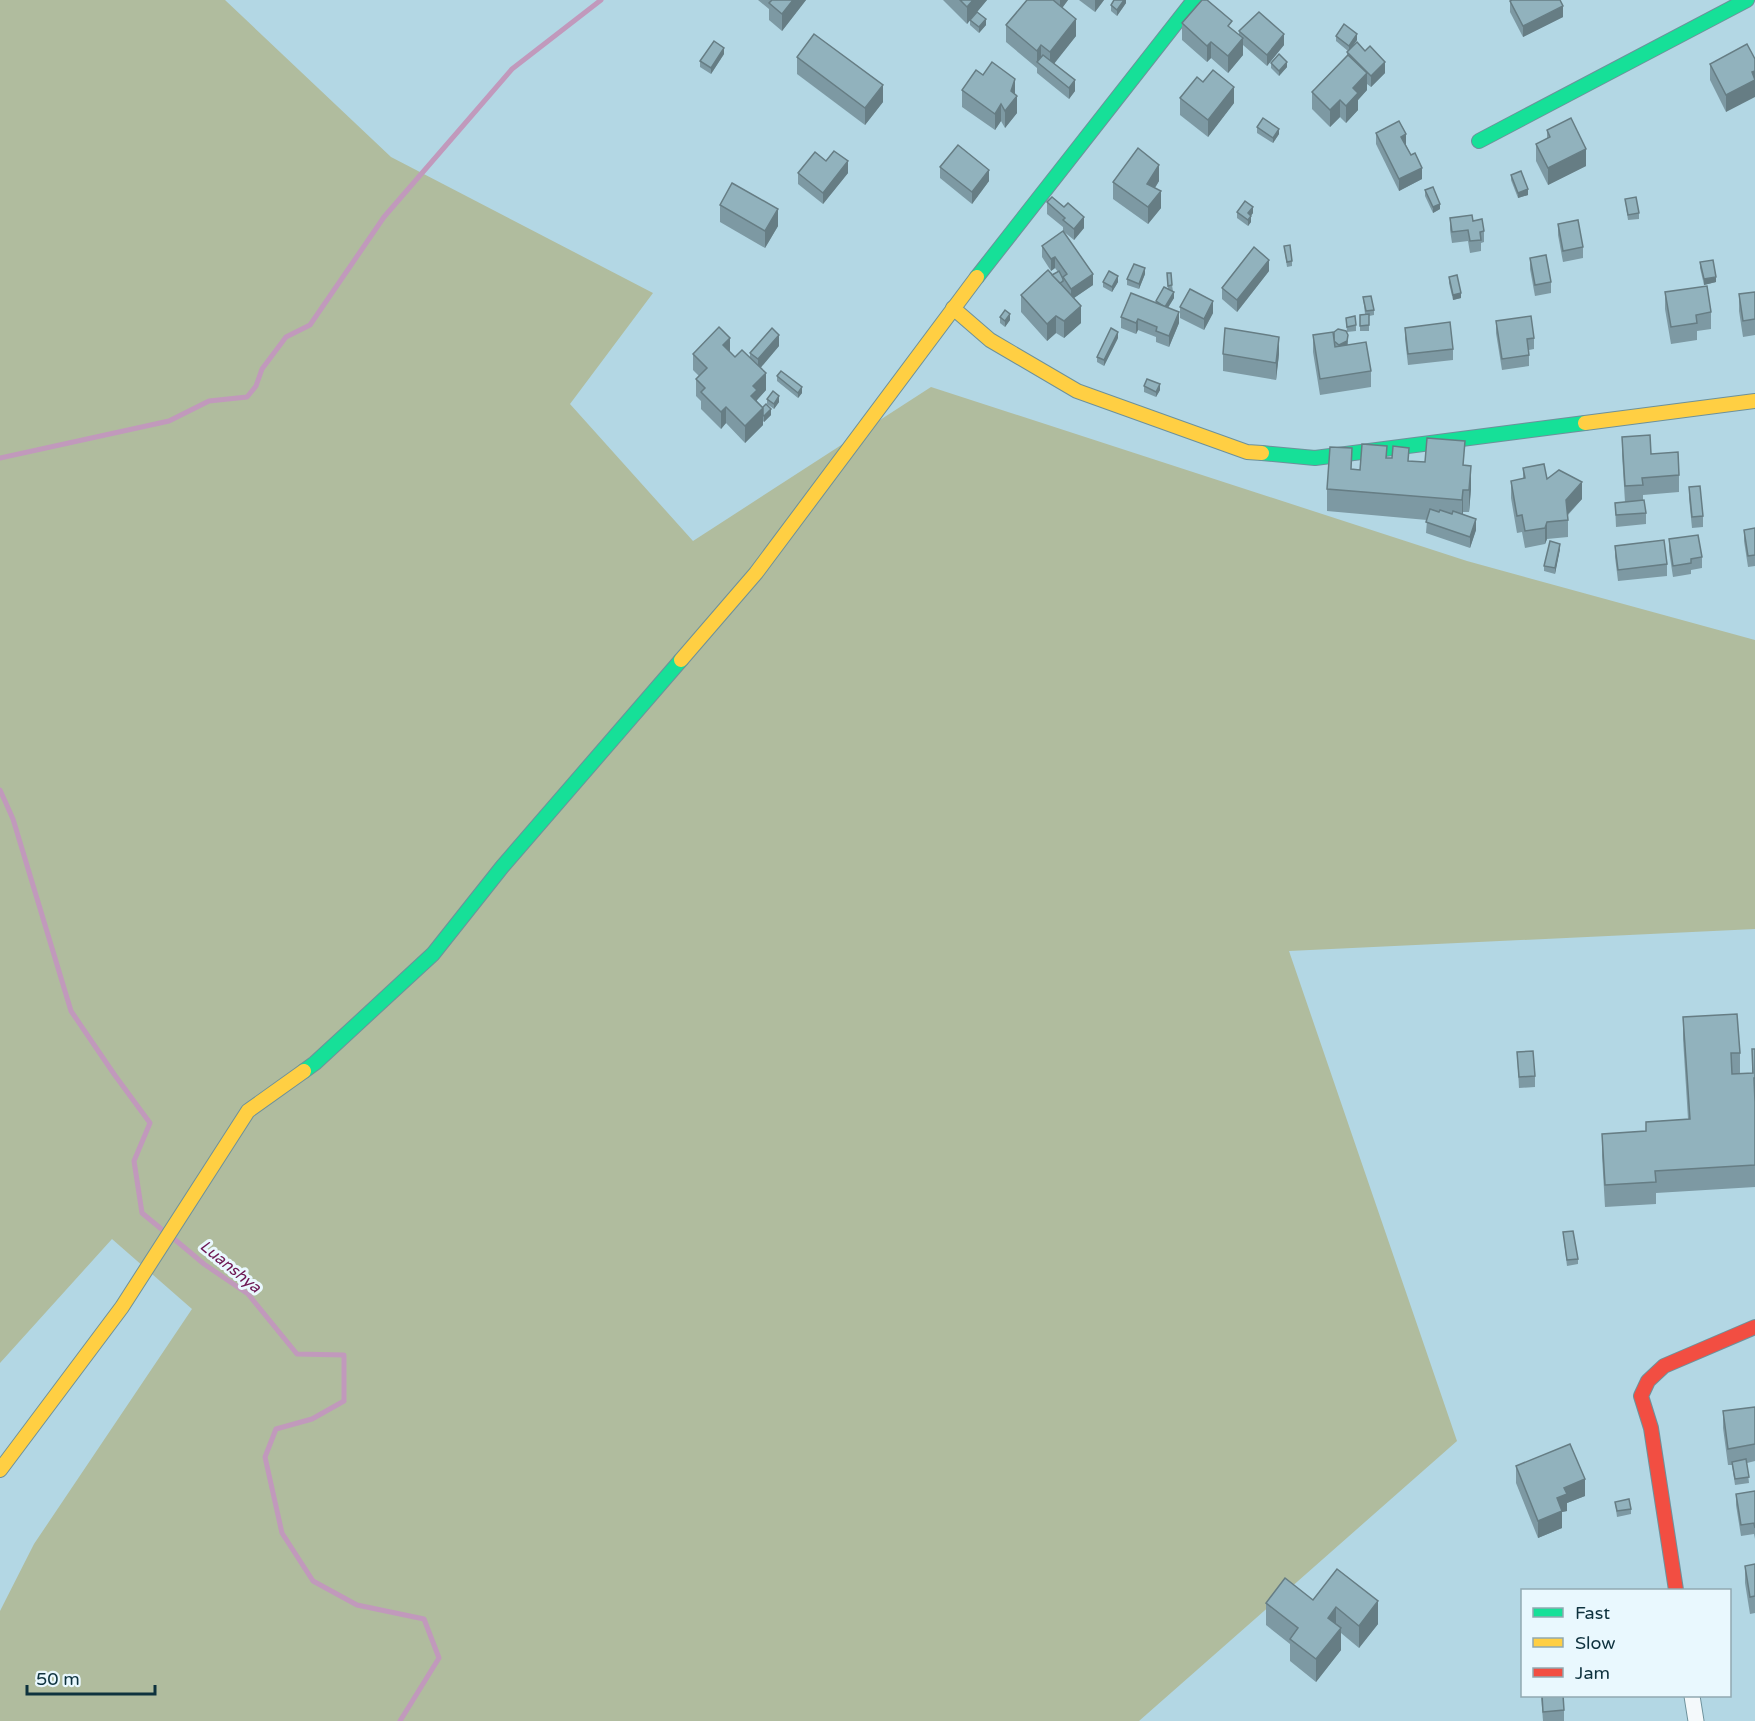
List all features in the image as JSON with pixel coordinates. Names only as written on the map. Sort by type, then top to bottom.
[{"type":"street","points":[[3,1460],[122,1307],[248,1111],[315,1063],[433,954],[502,867],[756,573],[953,308],[1194,0]]},
{"type":"street","points":[[1479,141],[1747,0]]},
{"type":"street","points":[[953,308],[990,340],[1077,391],[1247,452],[1315,458],[1755,401]]},
{"type":"street","points":[[1676,1589],[1651,1428],[1641,1396],[1648,1381],[1664,1366],[1755,1327]]},
{"type":"street","points":[[1692,1697],[1696,1721]]},
{"type":"green space","points":[[0,0],[225,0],[391,157],[653,293],[570,404],[693,541],[931,387],[1467,561],[1755,640],[1755,929],[1289,951],[1457,1441],[1139,1721],[0,1721],[0,1611],[34,1544],[192,1309],[112,1239],[0,1363]]},
{"type":"building","points":[[772,0],[793,0],[782,14],[769,3]]},
{"type":"building","points":[[960,0],[973,0],[967,7]]},
{"type":"building","points":[[1027,0],[1053,0],[1076,19],[1050,52],[1041,45],[1037,51],[1006,25]]},
{"type":"building","points":[[1114,0],[1124,0],[1117,10],[1111,5]]},
{"type":"building","points":[[1202,0],[1207,0],[1232,21],[1228,26],[1243,38],[1228,56],[1211,42],[1207,46],[1182,23]]},
{"type":"building","points":[[1560,0],[1563,6],[1523,26],[1510,1]]},
{"type":"building","points":[[977,12],[986,19],[979,27],[970,20]]},
{"type":"building","points":[[1259,12],[1284,34],[1267,55],[1239,31]]},
{"type":"building","points":[[1344,24],[1357,34],[1349,46],[1336,36]]},
{"type":"building","points":[[814,34],[883,85],[865,108],[797,57]]},
{"type":"building","points":[[714,41],[724,48],[711,68],[700,61]]},
{"type":"building","points":[[1357,42],[1365,51],[1370,46],[1385,62],[1371,76],[1347,52]]},
{"type":"building","points":[[1747,44],[1755,59],[1755,71],[1752,72],[1755,80],[1726,95],[1710,64]]},
{"type":"building","points":[[1279,54],[1287,62],[1279,71],[1271,63]]},
{"type":"building","points":[[1043,55],[1075,80],[1069,88],[1037,62]]},
{"type":"building","points":[[1348,55],[1367,73],[1353,88],[1358,93],[1346,106],[1340,100],[1330,110],[1312,92]]},
{"type":"building","points":[[992,62],[1015,79],[1011,91],[1017,96],[1005,111],[1001,104],[995,114],[962,90],[976,70],[983,75]]},
{"type":"building","points":[[1213,70],[1234,87],[1208,120],[1180,98],[1197,77],[1203,82]]},
{"type":"building","points":[[1263,118],[1279,129],[1273,138],[1257,127]]},
{"type":"building","points":[[1571,118],[1586,149],[1548,168],[1536,144],[1550,137],[1547,130]]},
{"type":"building","points":[[1399,121],[1406,134],[1401,137],[1411,155],[1415,153],[1422,168],[1399,179],[1376,133]]},
{"type":"building","points":[[958,145],[989,170],[972,192],[940,167]]},
{"type":"building","points":[[1138,148],[1159,165],[1147,184],[1161,191],[1148,207],[1113,182]]},
{"type":"building","points":[[834,151],[848,161],[823,193],[798,173],[815,152],[826,161]]},
{"type":"building","points":[[1521,171],[1528,189],[1518,193],[1511,175]]},
{"type":"building","points":[[732,183],[778,209],[765,231],[720,205]]},
{"type":"building","points":[[1433,187],[1440,204],[1433,207],[1425,190]]},
{"type":"building","points":[[1052,197],[1064,207],[1068,203],[1084,217],[1074,229],[1047,202]]},
{"type":"building","points":[[1636,197],[1639,213],[1628,215],[1625,199]]},
{"type":"building","points":[[1245,201],[1253,207],[1248,213],[1251,216],[1248,220],[1237,212]]},
{"type":"building","points":[[1472,215],[1473,221],[1482,219],[1484,231],[1480,232],[1481,240],[1470,241],[1468,230],[1452,232],[1450,218]]},
{"type":"building","points":[[1578,220],[1583,247],[1563,251],[1558,224]]},
{"type":"building","points":[[1063,231],[1093,274],[1071,289],[1063,277],[1067,274],[1055,257],[1051,259],[1042,246]]},
{"type":"building","points":[[1290,245],[1292,261],[1287,262],[1284,246]]},
{"type":"building","points":[[1254,247],[1269,260],[1237,300],[1222,288]]},
{"type":"building","points":[[1546,255],[1551,282],[1535,285],[1530,258]]},
{"type":"building","points":[[1713,260],[1716,277],[1704,279],[1700,262]]},
{"type":"building","points":[[1134,264],[1145,268],[1139,284],[1127,279]]},
{"type":"building","points":[[1048,270],[1081,306],[1064,321],[1056,316],[1047,324],[1021,295]]},
{"type":"building","points":[[1059,271],[1063,279],[1060,283],[1052,275]]},
{"type":"building","points":[[1109,271],[1118,276],[1112,287],[1103,282]]},
{"type":"building","points":[[1167,273],[1171,273],[1172,285],[1168,286]]},
{"type":"building","points":[[1457,275],[1461,293],[1453,295],[1449,277]]},
{"type":"building","points":[[1707,286],[1711,312],[1696,315],[1697,323],[1671,327],[1665,292]]},
{"type":"building","points":[[1164,287],[1174,292],[1165,307],[1156,301]]},
{"type":"building","points":[[1190,289],[1213,301],[1204,319],[1180,307]]},
{"type":"building","points":[[1755,292],[1755,319],[1743,321],[1739,294]]},
{"type":"building","points":[[1131,293],[1179,312],[1169,336],[1156,331],[1157,327],[1138,319],[1136,323],[1121,317]]},
{"type":"building","points":[[1371,296],[1374,310],[1366,311],[1363,297]]},
{"type":"building","points":[[1005,310],[1010,314],[1005,321],[1000,317]]},
{"type":"building","points":[[1369,314],[1369,325],[1360,326],[1360,315]]},
{"type":"building","points":[[1355,316],[1356,325],[1347,327],[1346,318]]},
{"type":"building","points":[[1531,316],[1534,338],[1527,339],[1529,355],[1502,359],[1496,321]]},
{"type":"building","points":[[1450,322],[1453,349],[1408,354],[1405,328]]},
{"type":"building","points":[[719,327],[730,338],[723,345],[735,357],[742,350],[766,373],[753,386],[757,390],[751,396],[763,408],[745,426],[726,407],[721,412],[701,392],[705,388],[696,379],[707,368],[693,354]]},
{"type":"building","points":[[772,328],[779,335],[758,359],[750,353]]},
{"type":"building","points":[[1111,328],[1118,332],[1104,360],[1097,357]]},
{"type":"building","points":[[1225,328],[1279,337],[1276,363],[1223,354]]},
{"type":"building","points":[[1338,329],[1346,331],[1348,335],[1347,341],[1339,345],[1334,341],[1334,332]]},
{"type":"building","points":[[1333,332],[1335,347],[1366,342],[1371,371],[1320,379],[1313,335]]},
{"type":"building","points":[[781,371],[802,387],[798,393],[777,376]]},
{"type":"building","points":[[1147,379],[1160,384],[1156,392],[1144,386]]},
{"type":"building","points":[[773,391],[779,396],[774,404],[767,399]]},
{"type":"building","points":[[766,404],[771,409],[764,416],[763,407]]},
{"type":"building","points":[[1650,435],[1651,454],[1678,452],[1679,475],[1642,478],[1643,485],[1625,486],[1622,437]]},
{"type":"building","points":[[1427,438],[1465,441],[1463,465],[1471,466],[1469,490],[1463,490],[1462,500],[1327,489],[1330,447],[1352,448],[1351,469],[1360,470],[1362,444],[1387,446],[1386,458],[1392,458],[1393,446],[1409,448],[1408,461],[1425,462]]},
{"type":"building","points":[[1544,464],[1547,479],[1559,470],[1582,482],[1566,500],[1568,520],[1547,522],[1545,528],[1525,531],[1522,515],[1517,516],[1511,481],[1525,478],[1523,468]]},
{"type":"building","points":[[1700,486],[1703,516],[1692,517],[1689,487]]},
{"type":"building","points":[[1644,500],[1646,513],[1616,515],[1615,503]]},
{"type":"building","points":[[1430,509],[1452,514],[1453,511],[1476,519],[1470,537],[1426,522]]},
{"type":"building","points":[[1755,528],[1755,555],[1748,556],[1744,530]]},
{"type":"building","points":[[1698,535],[1702,557],[1691,559],[1691,563],[1673,566],[1669,539]]},
{"type":"building","points":[[1664,540],[1667,564],[1618,570],[1615,546]]},
{"type":"building","points":[[1550,541],[1560,544],[1555,568],[1544,566]]},
{"type":"building","points":[[1737,1014],[1740,1053],[1731,1053],[1732,1074],[1753,1073],[1752,1049],[1755,1049],[1755,1165],[1655,1171],[1656,1182],[1605,1185],[1602,1134],[1646,1131],[1646,1122],[1690,1119],[1683,1017]]},
{"type":"building","points":[[1533,1051],[1535,1076],[1519,1077],[1517,1052]]},
{"type":"building","points":[[1573,1231],[1578,1259],[1567,1260],[1563,1232]]},
{"type":"building","points":[[1755,1407],[1755,1444],[1728,1449],[1723,1411]]},
{"type":"building","points":[[1570,1444],[1585,1479],[1564,1488],[1567,1494],[1557,1498],[1562,1511],[1538,1521],[1516,1466]]},
{"type":"building","points":[[1746,1459],[1749,1477],[1735,1479],[1732,1462]]},
{"type":"building","points":[[1755,1491],[1755,1528],[1754,1523],[1741,1525],[1736,1494]]},
{"type":"building","points":[[1629,1499],[1631,1509],[1617,1511],[1615,1502]]},
{"type":"building","points":[[1755,1564],[1755,1596],[1750,1597],[1745,1566]]},
{"type":"building","points":[[1337,1569],[1378,1601],[1359,1626],[1336,1607],[1328,1618],[1341,1628],[1316,1659],[1290,1639],[1298,1628],[1266,1603],[1285,1578],[1313,1600]]},
{"type":"building","points":[[1542,1697],[1563,1697],[1564,1710],[1543,1712]]},
{"type":"waterway","points":[[0,458],[169,421],[209,401],[247,397],[256,386],[262,369],[286,337],[310,325],[384,217],[512,69],[601,0]]},
{"type":"waterway","name":"Luanshya","points":[[0,790],[13,819],[71,1011],[150,1123],[134,1161],[142,1213],[165,1232]]},
{"type":"waterway","name":"Luanshya","points":[[173,1238],[204,1264],[248,1294],[297,1354],[344,1355],[344,1401],[312,1419],[276,1429],[265,1457],[282,1533],[313,1581],[357,1605],[424,1619],[439,1658],[400,1721]]},
{"type":"traffic: fast","points":[[977,277],[1194,0]]},
{"type":"traffic: fast","points":[[1479,141],[1747,0]]},
{"type":"traffic: fast","points":[[1262,453],[1315,458],[1585,423]]},
{"type":"traffic: fast","points":[[304,1071],[433,954],[502,867],[681,660]]},
{"type":"traffic: slow","points":[[681,660],[756,573],[977,277]]},
{"type":"traffic: slow","points":[[953,308],[990,340],[1077,391],[1247,452],[1262,453]]},
{"type":"traffic: slow","points":[[1585,423],[1755,401]]},
{"type":"traffic: slow","points":[[0,1470],[122,1307],[248,1111],[304,1071]]},
{"type":"traffic: jam","points":[[1676,1589],[1651,1428],[1641,1396],[1648,1381],[1664,1366],[1755,1327]]}]
